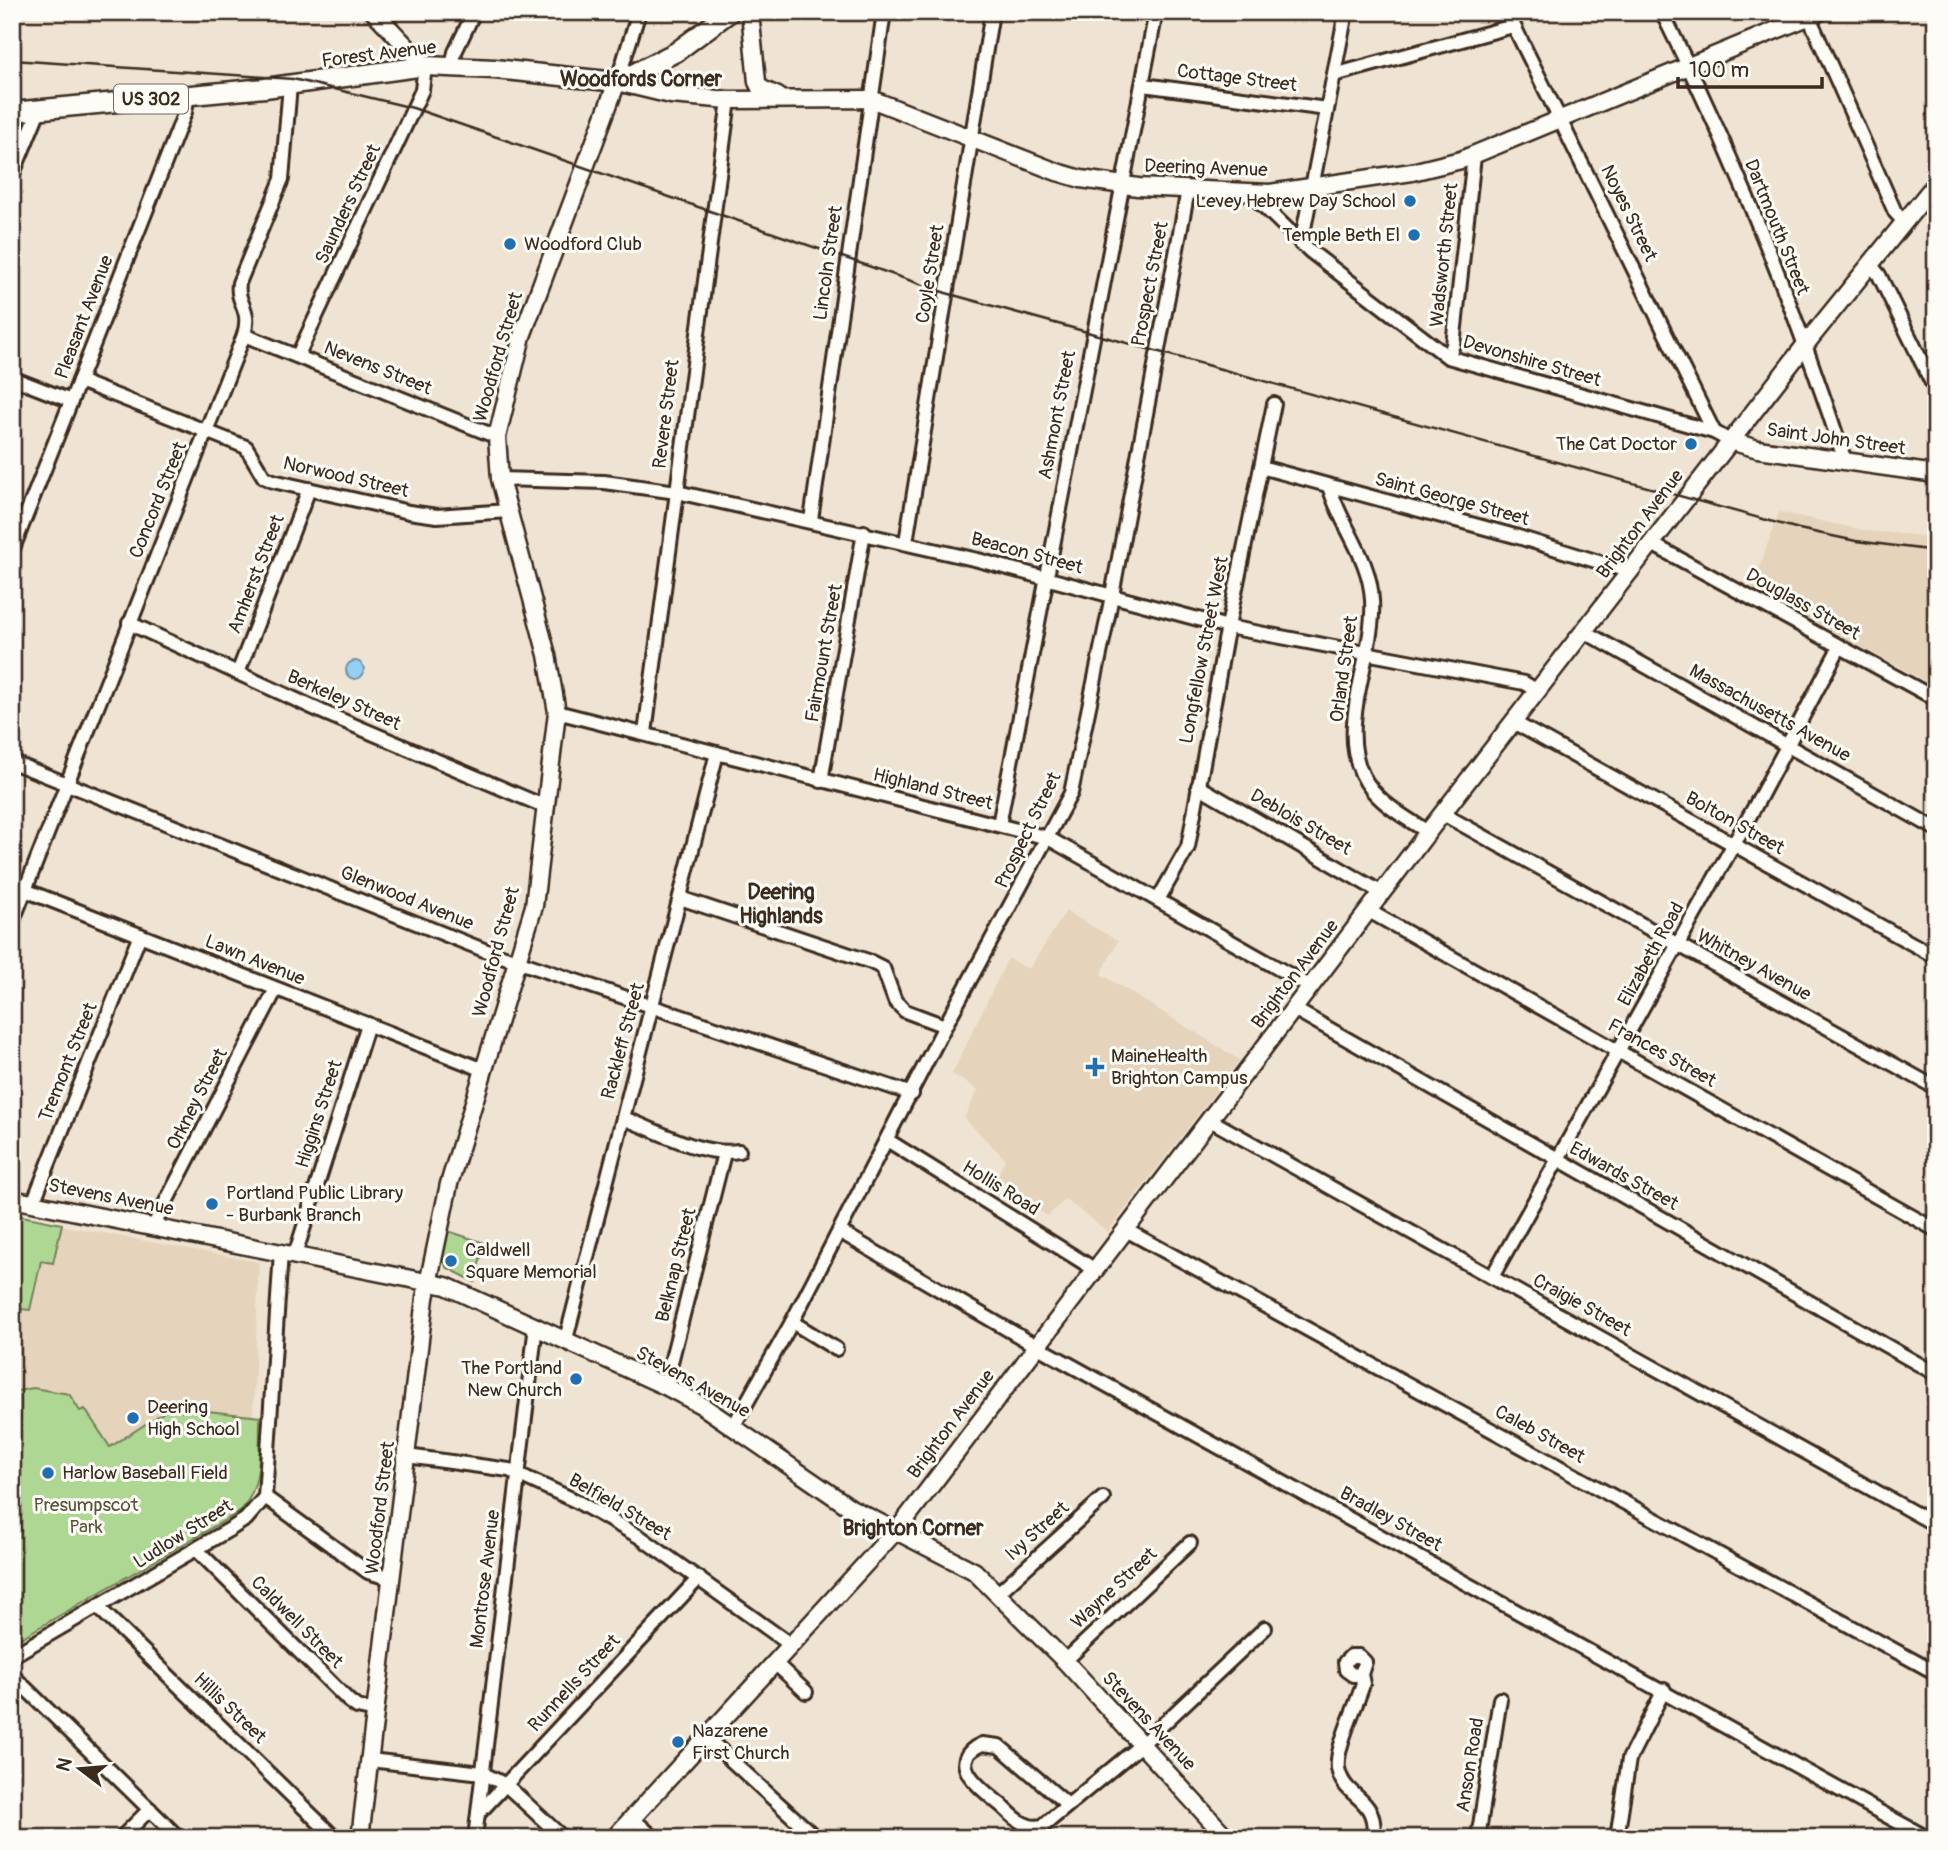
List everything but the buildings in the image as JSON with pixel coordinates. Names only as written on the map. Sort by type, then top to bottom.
[{"type":"highway","points":[[617,82],[676,52],[730,12]]},
{"type":"highway","name":"Forest Avenue","points":[[12,112],[290,85],[425,66],[617,82]]},
{"type":"main road","points":[[374,12],[425,66]]},
{"type":"main road","points":[[750,12],[757,82],[769,93],[787,98]]},
{"type":"main road","name":"Deering Avenue","points":[[617,82],[671,95],[735,100],[870,99],[1057,172],[1123,185],[1250,193],[1313,187],[1432,167],[1474,156],[1812,14]]},
{"type":"main road","name":"Woodford Street","points":[[360,1838],[428,1282],[449,1184],[534,906],[557,712],[547,653],[500,479],[497,437],[502,409],[526,325],[617,82]]},
{"type":"main road","name":"Brighton Avenue","points":[[614,1838],[895,1533],[1428,832],[1539,692],[1804,346],[1936,183]]},
{"type":"main road","name":"Saint John Street","points":[[1730,441],[1758,449],[1936,474]]},
{"type":"main road","name":"Stevens Avenue","points":[[12,1199],[428,1282],[465,1293],[665,1386],[733,1427],[851,1508],[895,1533],[974,1571],[1065,1661],[1227,1838]]},
{"type":"street","points":[[452,67],[455,52],[474,12]]},
{"type":"street","name":"Woodford Street","points":[[617,82],[639,12]]},
{"type":"street","name":"Lincoln Street","points":[[811,520],[884,12]]},
{"type":"street","name":"Coyle Street","points":[[906,542],[992,12]]},
{"type":"street","name":"Ashmont Street","points":[[999,825],[1044,577],[1156,12]]},
{"type":"street","points":[[1301,244],[1346,12]]},
{"type":"street","name":"Noyes Street","points":[[1507,12],[1714,432]]},
{"type":"street","name":"Dartmouth Street","points":[[1662,12],[1689,67],[1804,346],[1845,461]]},
{"type":"street","points":[[1812,14],[1895,212],[1903,222]]},
{"type":"street","points":[[1334,75],[1513,26]]},
{"type":"street","name":"Saunders Street","points":[[298,355],[422,88],[425,66]]},
{"type":"street","points":[[735,100],[757,82]]},
{"type":"street","name":"Concord Street","points":[[12,923],[19,888],[68,783],[244,335],[249,316],[238,292],[239,283],[282,179],[290,85]]},
{"type":"street","name":"Cottage Street","points":[[1143,85],[1327,109]]},
{"type":"street","name":"Pleasant Avenue","points":[[12,551],[17,523],[79,381],[185,112],[188,95]]},
{"type":"street","name":"Revere Street","points":[[645,733],[677,492],[735,100]]},
{"type":"street","points":[[12,176],[39,110]]},
{"type":"street","name":"Wadsworth Street","points":[[1448,357],[1453,345],[1474,156]]},
{"type":"street","name":"Prospect Street","points":[[733,1427],[792,1322],[1075,782],[1188,190]]},
{"type":"street","name":"Devonshire Street","points":[[1250,193],[1301,244],[1448,357],[1714,432],[1730,441]]},
{"type":"street","points":[[1870,264],[1879,275],[1936,391]]},
{"type":"street","name":"Nevens Street","points":[[244,335],[497,437]]},
{"type":"street","points":[[12,378],[71,401]]},
{"type":"street","name":"Norwood Street","points":[[79,381],[246,447],[253,453],[264,477],[437,516],[508,512]]},
{"type":"street","name":"Longfellow Street West","points":[[1159,898],[1188,847],[1228,627],[1274,404]]},
{"type":"street","name":"Saint George Street","points":[[1261,467],[1504,533],[1630,572]]},
{"type":"street","name":"Beacon Street","points":[[500,479],[604,482],[677,492],[906,542],[1228,627],[1524,683],[1539,692]]},
{"type":"street","name":"Orland Street","points":[[1329,486],[1335,505],[1358,547],[1372,600],[1355,726],[1359,768],[1374,792],[1428,832]]},
{"type":"street","name":"Amherst Street","points":[[238,673],[309,489]]},
{"type":"street","name":"Fairmount Street","points":[[821,781],[864,532]]},
{"type":"street","name":"Douglass Street","points":[[1652,544],[1936,699]]},
{"type":"street","name":"Berkeley Street","points":[[129,623],[546,807]]},
{"type":"street","name":"Massachusetts Avenue","points":[[1585,632],[1936,829]]},
{"type":"street","name":"Elizabeth Road","points":[[1492,1277],[1679,945],[1840,646]]},
{"type":"street","name":"Highland Street","points":[[557,712],[1048,838],[1159,898],[1311,987]]},
{"type":"street","name":"Bolton Street","points":[[1515,723],[1936,957]]},
{"type":"street","name":"Rackleff Street","points":[[566,1339],[717,753]]},
{"type":"street","name":"Glenwood Avenue","points":[[12,762],[518,961],[912,1094]]},
{"type":"street","name":"Deblois Street","points":[[1198,786],[1382,893]]},
{"type":"street","name":"Whitney Avenue","points":[[1443,814],[1936,1088]]},
{"type":"street","name":"Lawn Avenue","points":[[19,888],[484,1070]]},
{"type":"street","points":[[680,898],[871,962],[883,968],[895,1001],[905,1010],[945,1026]]},
{"type":"street","name":"Frances Street","points":[[1369,911],[1936,1230]]},
{"type":"street","name":"Tremont Street","points":[[33,1203],[140,935]]},
{"type":"street","name":"Orkney Street","points":[[153,1227],[276,989]]},
{"type":"street","name":"Edwards Street","points":[[1294,1009],[1936,1374]]},
{"type":"street","name":"Higgins Street","points":[[288,1254],[368,1024]]},
{"type":"street","points":[[623,1118],[724,1153],[739,1151]]},
{"type":"street","name":"Craigie Street","points":[[1210,1121],[1936,1525]]},
{"type":"street","name":"Hollis Road","points":[[887,1140],[1094,1269]]},
{"type":"street","name":"Belknap Street","points":[[665,1386],[724,1153]]},
{"type":"street","name":"Caleb Street","points":[[1126,1230],[1936,1673]]},
{"type":"street","name":"Bradley Street","points":[[839,1231],[1036,1346],[1664,1690],[1927,1838]]},
{"type":"street","points":[[288,1254],[265,1497],[368,1572],[392,1579]]},
{"type":"street","points":[[792,1322],[836,1349]]},
{"type":"street","name":"Montrose Avenue","points":[[475,1838],[516,1472],[536,1325]]},
{"type":"street","name":"Belfield Street","points":[[407,1456],[516,1472],[621,1525],[791,1646]]},
{"type":"street","name":"Ludlow Street","points":[[12,1656],[197,1550],[246,1519],[265,1497]]},
{"type":"street","name":"Ivy Street","points":[[998,1593],[1103,1498]]},
{"type":"street","name":"Wayne Street","points":[[1065,1661],[1190,1543]]},
{"type":"street","name":"Caldwell Street","points":[[197,1550],[349,1701],[357,1707],[376,1711]]},
{"type":"street","name":"Runnells Street","points":[[478,1814],[699,1578]]},
{"type":"street","name":"Hillis Street","points":[[99,1606],[335,1838]]},
{"type":"street","points":[[1068,1805],[996,1745],[978,1746],[968,1756],[966,1767],[972,1781],[1025,1825],[1043,1826],[1142,1744],[1265,1628]]},
{"type":"street","points":[[775,1663],[806,1692]]},
{"type":"street","points":[[1361,1674],[1363,1686],[1337,1765],[1342,1780],[1370,1807],[1374,1820],[1373,1838]]},
{"type":"street","points":[[12,1675],[179,1838]]},
{"type":"street","points":[[1616,1838],[1629,1759],[1664,1690]]},
{"type":"street","name":"Anson Road","points":[[1478,1838],[1500,1699]]},
{"type":"street","points":[[707,1738],[816,1838]]},
{"type":"street","points":[[370,1760],[482,1773],[506,1785],[563,1838]]},
{"type":"street","points":[[121,1838],[150,1809]]},
{"type":"street","points":[[632,1818],[654,1838]]},
{"type":"shaded area","points":[[1779,512],[1868,531],[1936,537],[1936,687],[1752,588]]},
{"type":"shaded area","name":"MaineHealth Brighton Campus","points":[[1066,911],[1118,941],[1101,974],[1240,1060],[1108,1232],[1065,1199],[1048,1216],[994,1183],[1005,1159],[964,1118],[978,1090],[952,1074],[1008,958],[1029,969]]},
{"type":"shaded area","name":"Deering High School","points":[[12,1216],[259,1262],[250,1500],[12,1641]]},
{"type":"green space","points":[[12,1214],[62,1224],[53,1263],[41,1261],[30,1310],[21,1309],[12,1350]]},
{"type":"green space","points":[[445,1230],[484,1243],[475,1282],[446,1267],[442,1252]]},
{"type":"green space","name":"Presumpscot Park","points":[[33,1388],[69,1394],[80,1411],[85,1409],[110,1447],[175,1405],[182,1411],[190,1409],[260,1417],[259,1455],[253,1490],[241,1511],[12,1643],[12,1392]]},
{"type":"water","points":[[355,661],[361,664],[364,670],[361,676],[355,679],[349,676],[346,670],[349,664]]},
{"type":"railway","points":[[12,60],[293,79],[413,108],[946,293],[1799,529],[1856,541],[1936,551]]},
{"type":"place","name":"Levey Hebrew Day School","points":[[1410,201]]},
{"type":"place","name":"Temple Beth El","points":[[1414,235]]},
{"type":"place","name":"Woodford Club","points":[[510,244]]},
{"type":"place","name":"The Cat Doctor","points":[[1691,444]]},
{"type":"place","name":"MaineHealth Brighton Campus","points":[[1095,1067]]},
{"type":"place","name":"Portland Public Library - Burbank Branch","points":[[212,1204]]},
{"type":"place","name":"Caldwell Square Memorial","points":[[451,1261]]},
{"type":"place","name":"The Portland New Church","points":[[576,1379]]},
{"type":"place","name":"Deering High School","points":[[133,1418]]},
{"type":"place","name":"Harlow Baseball Field","points":[[48,1473]]},
{"type":"place","name":"Nazarene First Church","points":[[678,1742]]},
{"type":"district","name":"Woodfords Corner","points":[[641,79]]},
{"type":"district","name":"Deering Highlands","points":[[781,904]]},
{"type":"district","name":"Brighton Corner","points":[[913,1528]]}]
